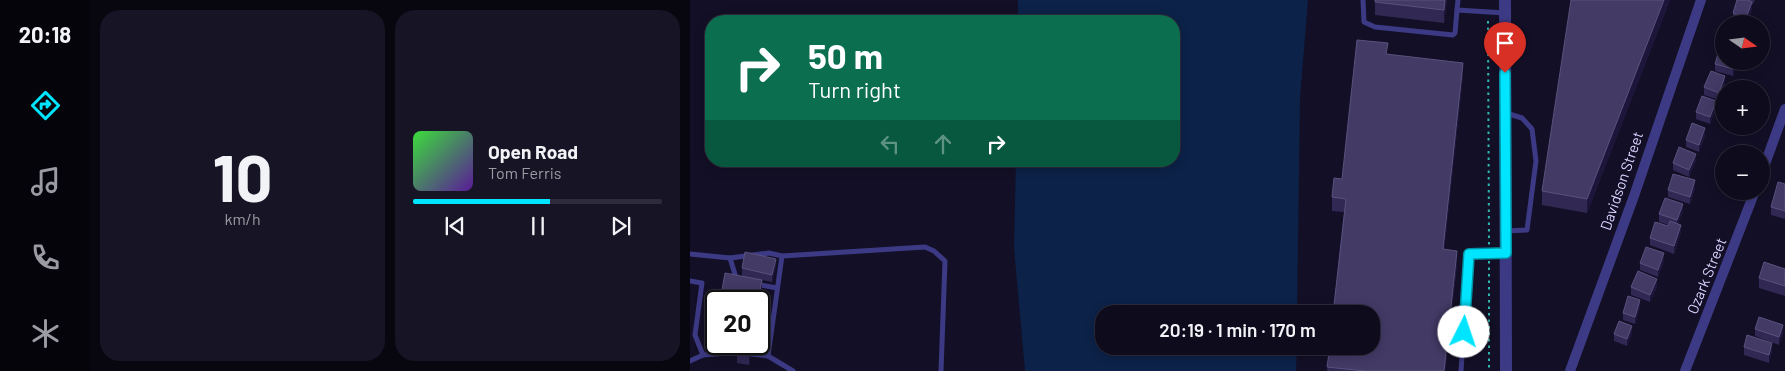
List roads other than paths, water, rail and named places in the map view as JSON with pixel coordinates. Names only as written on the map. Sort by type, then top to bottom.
[{"type":"street","name":"Davidson Street","points":[[1570,371],[1634,196],[1701,0]]},
{"type":"street","points":[[1505,7],[1506,371]]},
{"type":"street","points":[[1770,150],[1785,109]]},
{"type":"street","name":"Ozark Street","points":[[1685,371],[1752,200]]},
{"type":"lane","points":[[1362,0],[1364,22],[1374,27],[1453,35],[1455,33],[1458,0]]},
{"type":"lane","points":[[1457,10],[1488,12],[1505,7]]},
{"type":"lane","points":[[1506,112],[1522,118],[1532,129],[1536,161],[1527,230],[1506,231]]},
{"type":"lane","points":[[690,254],[730,258],[769,253],[782,256],[925,247],[934,251],[945,261],[941,371]]},
{"type":"lane","points":[[1461,371],[1469,254],[1506,253]]},
{"type":"lane","points":[[768,356],[782,256]]},
{"type":"lane","points":[[730,258],[737,281],[777,288]]},
{"type":"lane","points":[[690,281],[702,283],[693,336],[703,355],[690,361]]},
{"type":"lane","points":[[760,355],[768,356],[793,371]]},
{"type":"water","points":[[1018,0],[1308,0],[1300,98],[1297,305],[1095,305],[1095,355],[1297,355],[1296,371],[1025,371],[1014,248],[1016,167],[1180,167],[1180,15],[1018,15]]}]
